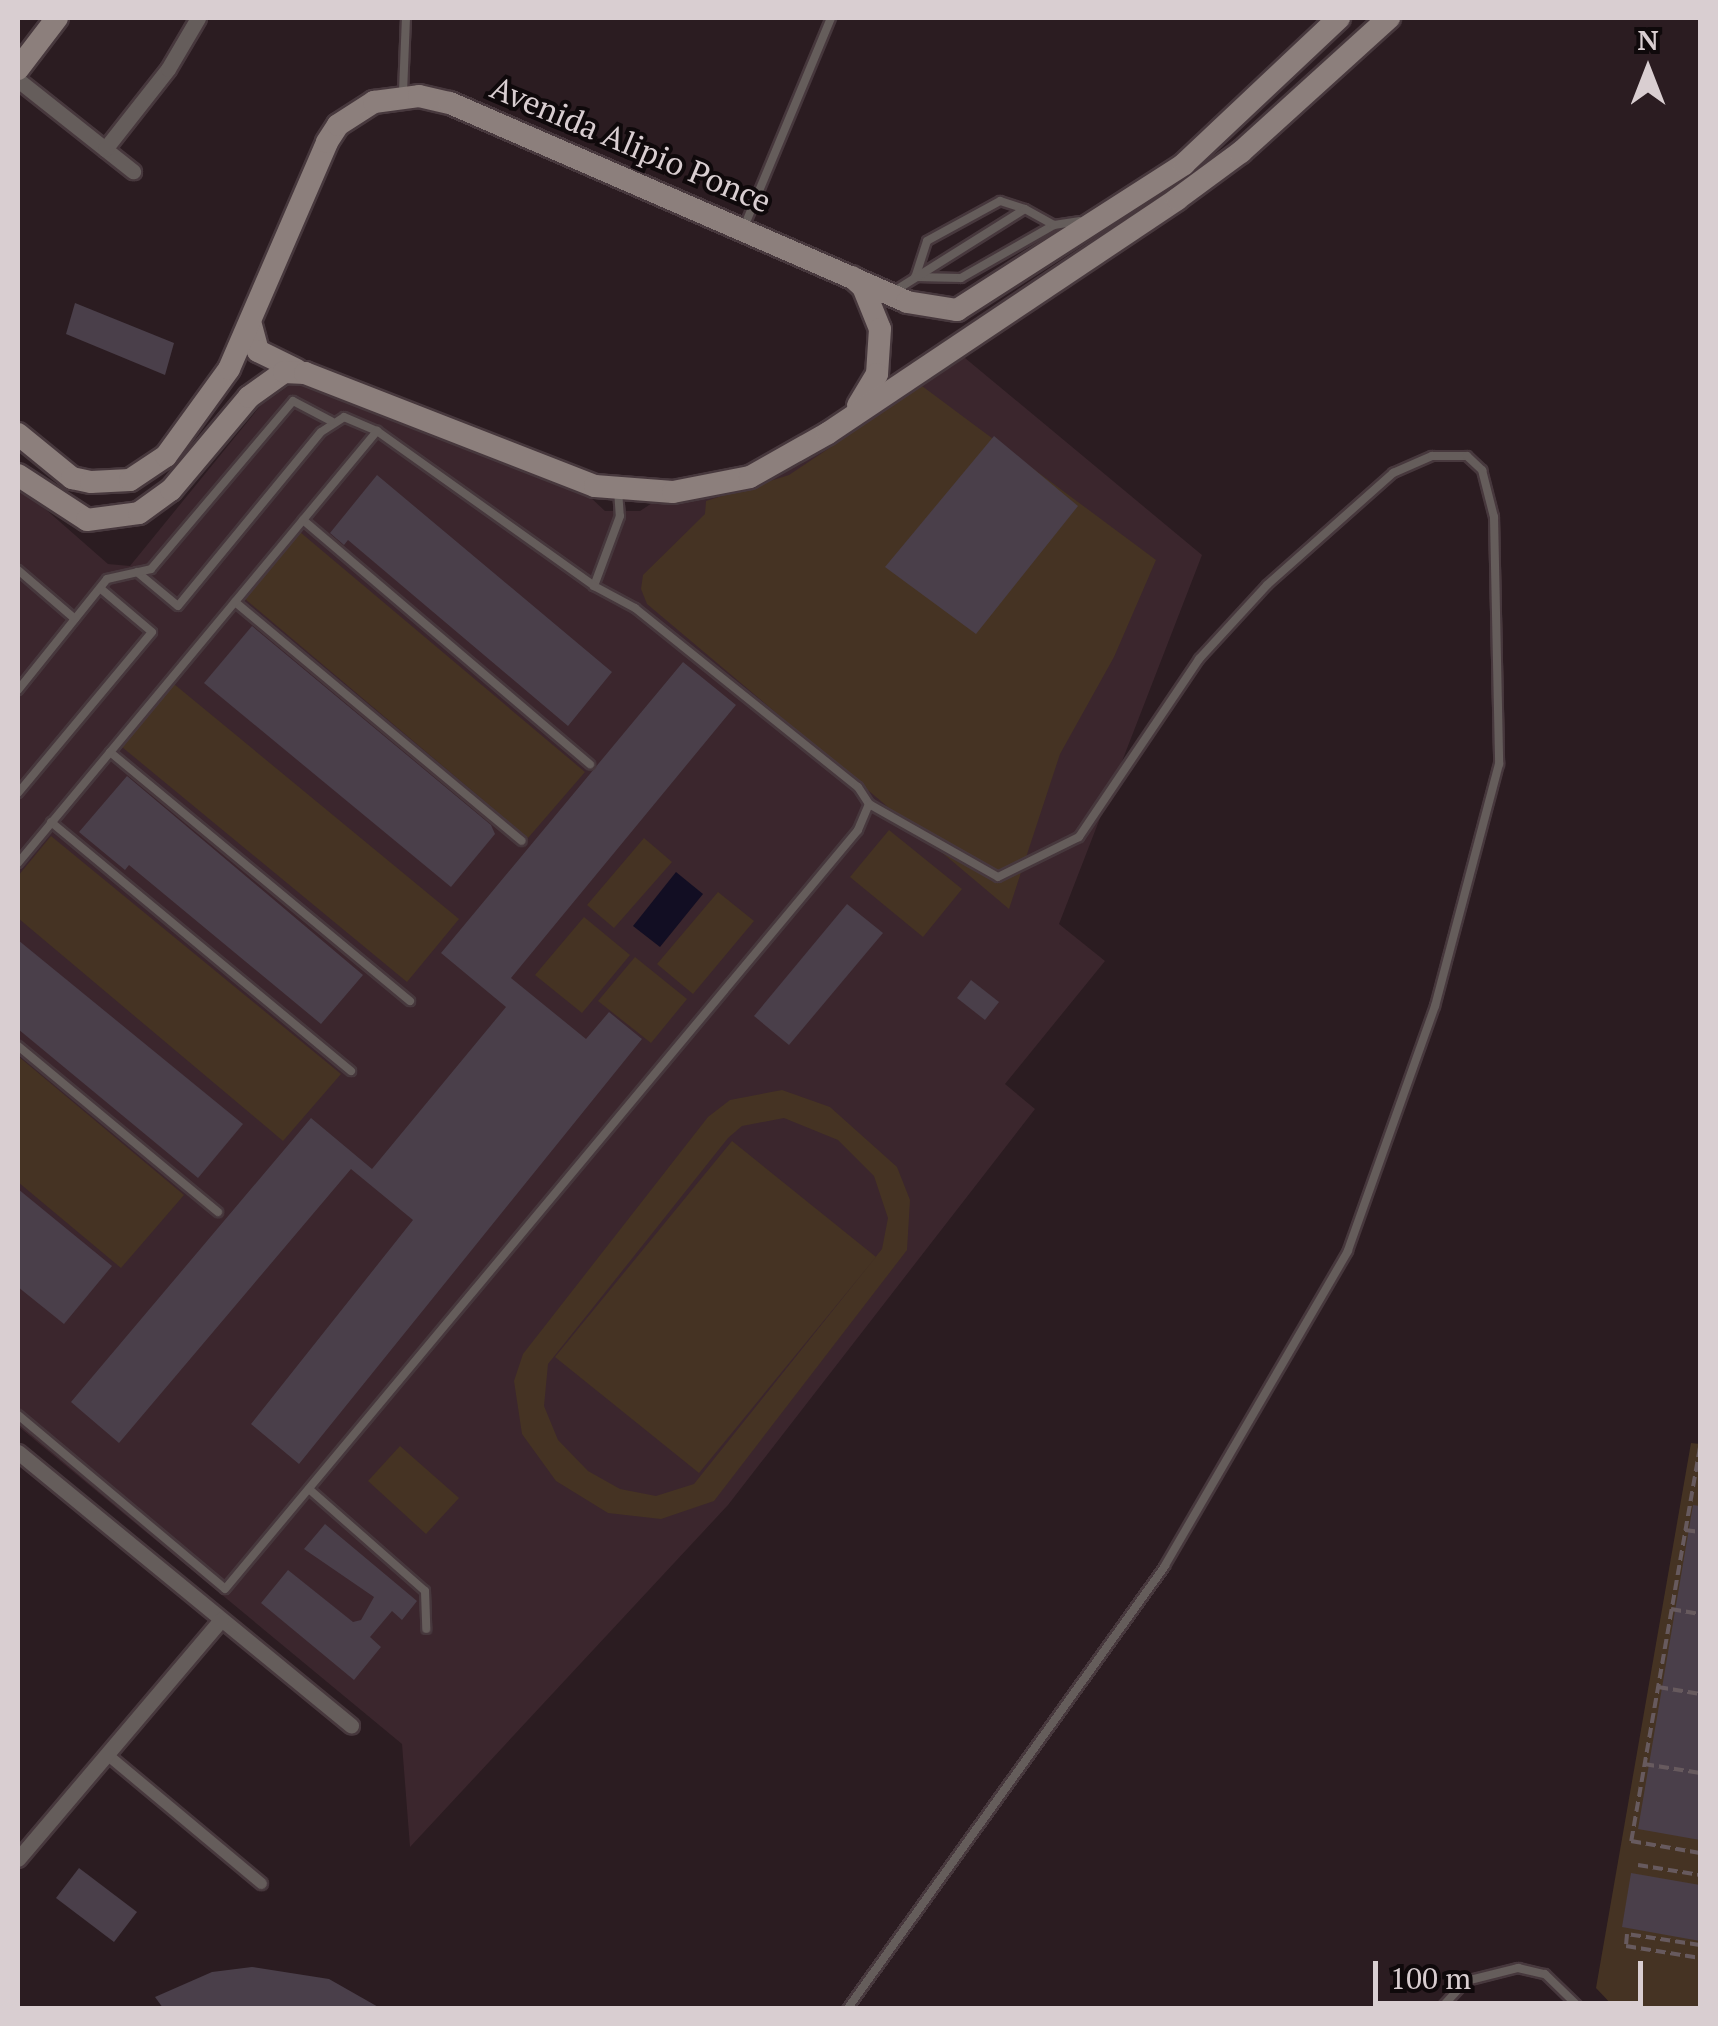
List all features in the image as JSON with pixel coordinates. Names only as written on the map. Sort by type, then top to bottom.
[{"type":"main road","points":[[18,70],[57,18]]},
{"type":"main road","name":"Avenida Alipio Ponce","points":[[251,325],[258,351],[554,475],[618,489],[673,492],[737,480],[851,418],[1113,226],[1250,109],[1339,18]]},
{"type":"main road","name":"Avenida Alipio Ponce","points":[[18,434],[72,478],[130,480],[178,440],[229,369],[251,325],[327,142],[357,111],[402,97],[450,103],[936,311],[977,303],[1242,152],[1389,18]]},
{"type":"main road","points":[[843,269],[863,287],[880,329],[876,374],[851,418]]},
{"type":"main road","points":[[18,474],[86,520],[139,513],[172,490],[249,396],[284,372],[304,373]]},
{"type":"street","points":[[105,149],[168,69],[198,18]]},
{"type":"street","points":[[18,80],[132,171]]},
{"type":"street","points":[[18,1452],[351,1726]]},
{"type":"street","points":[[18,1858],[109,1756],[221,1620]]},
{"type":"street","points":[[109,1756],[260,1883]]},
{"type":"lane","points":[[402,97],[406,18]]},
{"type":"lane","points":[[744,228],[831,18]]},
{"type":"lane","points":[[915,277],[927,240],[1000,201],[1026,209],[1054,225],[1113,226]]},
{"type":"lane","points":[[893,293],[1026,209]]},
{"type":"lane","points":[[915,277],[961,278],[1054,225]]},
{"type":"lane","points":[[18,690],[108,578],[151,569],[293,401],[331,422],[355,419],[377,431],[594,586],[635,608],[858,787],[869,804],[998,878],[1080,837],[1199,658],[1352,504],[1393,473],[1432,456],[1467,456],[1482,470],[1494,517],[1499,764],[1435,1006],[1348,1251],[1165,1566],[848,2008]]},
{"type":"lane","points":[[137,572],[178,606],[331,422]]},
{"type":"lane","points":[[18,862],[377,431]]},
{"type":"lane","points":[[594,586],[620,516],[618,489]]},
{"type":"lane","points":[[303,520],[590,764]]},
{"type":"lane","points":[[18,570],[75,619]]},
{"type":"lane","points":[[18,793],[152,632],[100,588]]},
{"type":"lane","points":[[235,602],[522,840]]},
{"type":"lane","points":[[110,752],[410,1001]]},
{"type":"lane","points":[[18,1415],[226,1589],[858,830],[869,804]]},
{"type":"lane","points":[[51,822],[352,1072]]},
{"type":"lane","points":[[18,1046],[218,1212]]},
{"type":"lane","points":[[309,1488],[425,1591],[426,1628]]},
{"type":"lane","points":[[1441,2008],[1466,1981],[1491,1970],[1518,1968],[1545,1974],[1580,2008]]},
{"type":"path","points":[[1700,1448],[1631,1842],[1700,1853]]},
{"type":"path","points":[[1685,1530],[1700,1532]]},
{"type":"path","points":[[1671,1609],[1700,1614]]},
{"type":"path","points":[[1658,1687],[1700,1694]]},
{"type":"path","points":[[1644,1764],[1700,1774]]},
{"type":"path","points":[[1638,1865],[1700,1875]]},
{"type":"path","points":[[1700,1945],[1627,1934],[1626,1946],[1700,1958]]},
{"type":"shaded area","points":[[953,348],[1202,555],[1059,924],[1105,961],[1005,1084],[1035,1109],[728,1505],[410,1847],[402,1744],[18,1426],[18,485],[108,564],[130,566],[261,405],[297,380],[588,495],[605,511],[640,511],[658,499],[732,492],[800,463],[868,418]]},
{"type":"shaded area","points":[[922,386],[1156,560],[1114,657],[1060,754],[1009,909],[647,604],[641,589],[643,575],[705,514],[706,501],[789,475]]},
{"type":"shaded area","points":[[300,532],[585,772],[528,838],[245,599]]},
{"type":"shaded area","points":[[174,684],[459,919],[407,982],[122,747]]},
{"type":"shaded area","points":[[889,830],[962,889],[923,937],[850,877]]},
{"type":"shaded area","points":[[51,836],[341,1074],[283,1141],[18,918],[18,876]]},
{"type":"shaded area","points":[[644,838],[672,862],[614,928],[587,905]]},
{"type":"shaded area","points":[[676,872],[703,894],[660,947],[633,926]]},
{"type":"shaded area","points":[[718,892],[754,921],[693,994],[657,964]]},
{"type":"shaded area","points":[[584,917],[630,955],[582,1013],[535,975]]},
{"type":"shaded area","points":[[635,957],[687,999],[651,1043],[598,1001]]},
{"type":"shaded area","points":[[18,1056],[184,1195],[121,1268],[18,1182]]},
{"type":"shaded area","points":[[782,1090],[830,1107],[897,1167],[910,1200],[907,1250],[714,1501],[661,1519],[608,1513],[556,1481],[522,1434],[514,1381],[523,1354],[708,1117],[730,1100]],"holes":[[[784,1118],[838,1140],[874,1176],[888,1218],[882,1249],[694,1484],[656,1496],[620,1489],[588,1471],[558,1440],[544,1406],[548,1364],[728,1138],[742,1126]]]},
{"type":"shaded area","points":[[732,1141],[876,1257],[699,1473],[555,1357]]},
{"type":"shaded area","points":[[1691,1443],[1700,1444],[1700,2008],[1615,2008],[1596,1988]]},
{"type":"shaded area","points":[[400,1446],[459,1498],[426,1534],[368,1481]]},
{"type":"building","points":[[75,303],[174,343],[165,375],[66,334]]},
{"type":"building","points":[[994,436],[1078,506],[976,634],[885,567]]},
{"type":"building","points":[[377,475],[612,672],[568,726],[348,540],[344,545],[330,533]]},
{"type":"building","points":[[252,626],[491,825],[495,834],[451,887],[204,683]]},
{"type":"building","points":[[683,662],[736,705],[511,978],[586,1039],[609,1012],[642,1039],[299,1464],[251,1424],[413,1220],[351,1169],[119,1443],[71,1402],[311,1118],[372,1169],[506,1007],[441,953]]},
{"type":"building","points":[[127,776],[363,975],[321,1024],[129,865],[125,870],[79,832]]},
{"type":"building","points":[[847,904],[883,933],[789,1045],[754,1016]]},
{"type":"building","points":[[18,940],[243,1124],[198,1178],[18,1029]]},
{"type":"building","points":[[971,980],[999,1002],[985,1020],[957,998]]},
{"type":"building","points":[[18,1189],[112,1266],[64,1324],[18,1287]]},
{"type":"building","points":[[1693,1505],[1700,1506],[1700,1840],[1638,1829]]},
{"type":"building","points":[[325,1524],[417,1601],[402,1620],[392,1611],[370,1637],[381,1647],[354,1680],[261,1603],[288,1570],[353,1622],[361,1620],[374,1597],[304,1549]]},
{"type":"building","points":[[79,1868],[137,1912],[114,1942],[56,1898]]},
{"type":"building","points":[[1631,1873],[1700,1885],[1700,1941],[1622,1927]]},
{"type":"building","points":[[252,1967],[329,1979],[380,2008],[163,2008],[155,1997],[212,1972]]}]
